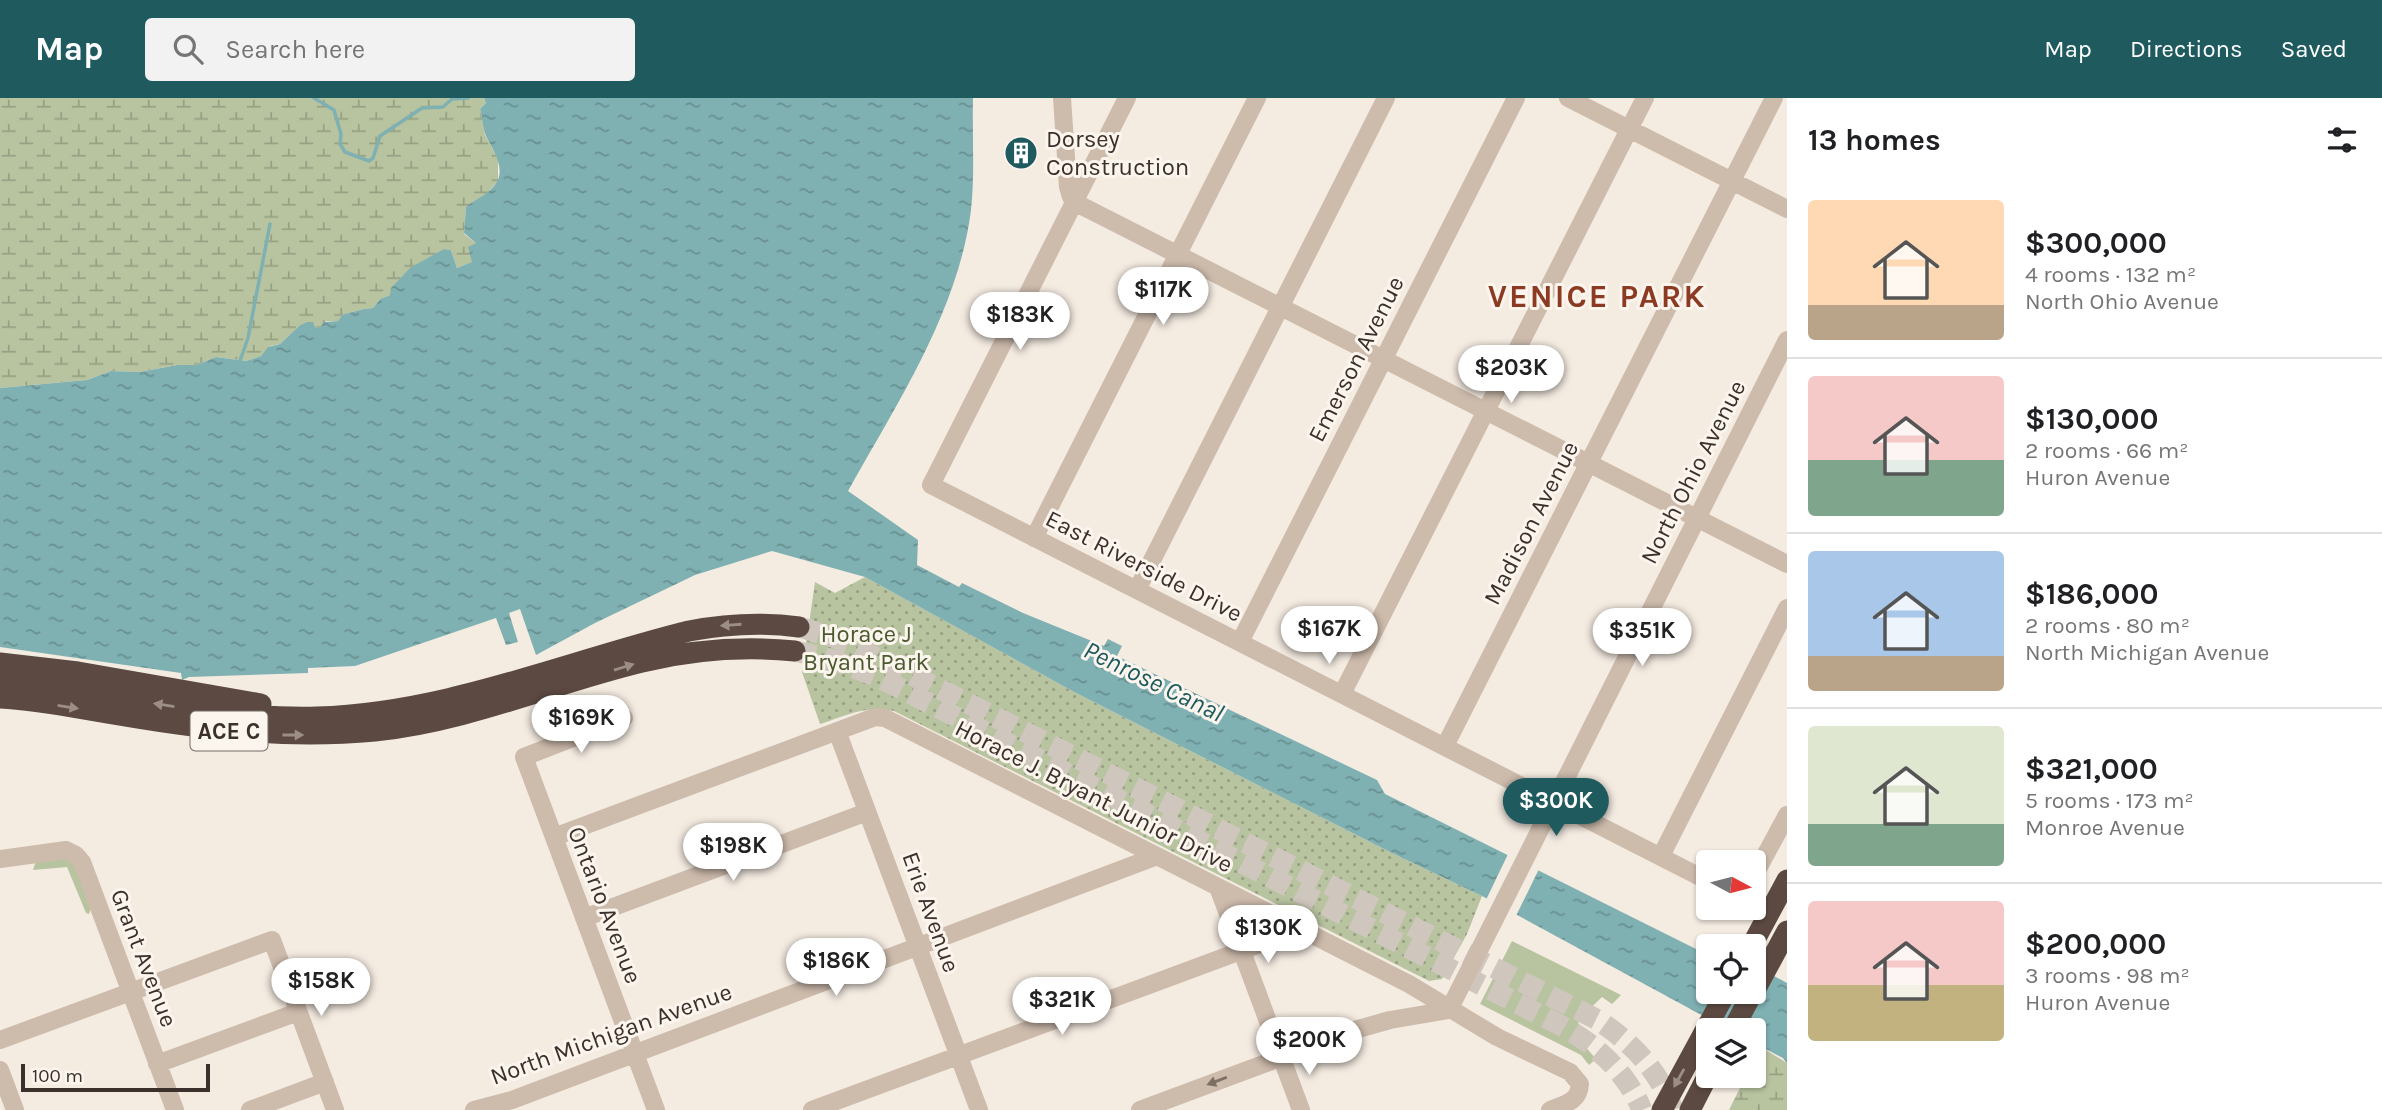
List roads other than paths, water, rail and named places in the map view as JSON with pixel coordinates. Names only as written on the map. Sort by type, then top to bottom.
[{"type":"highway","name":"ACE C","points":[[0,681],[199,711],[315,717],[402,709],[493,689],[689,631],[746,624],[799,627]]},
{"type":"highway","name":"ACE C","points":[[0,698],[226,731],[285,735],[331,734],[400,728],[458,716],[640,662],[731,649],[795,651]]},
{"type":"highway","points":[[9,664],[78,672],[278,706],[402,709]]},
{"type":"highway","points":[[1766,905],[1787,880]]},
{"type":"highway","points":[[1766,972],[1783,947],[1787,931]]},
{"type":"highway","points":[[1661,1110],[1719,1004]]},
{"type":"highway","points":[[1689,1110],[1701,1088]]},
{"type":"street","points":[[1062,98],[1067,180],[1069,192],[1075,201],[1787,564]]},
{"type":"street","points":[[1075,201],[1127,98]]},
{"type":"street","points":[[1034,538],[1257,98]]},
{"type":"street","points":[[1137,590],[1386,98]]},
{"type":"street","name":"Emerson Avenue","points":[[1240,642],[1516,98]]},
{"type":"street","points":[[1568,98],[1787,209]]},
{"type":"street","points":[[1342,694],[1645,98]]},
{"type":"street","name":"Madison Avenue","points":[[1445,746],[1774,98]]},
{"type":"street","name":"East Riverside Drive","points":[[1075,201],[931,485],[1696,875]]},
{"type":"street","name":"North Ohio Avenue","points":[[1448,1010],[1787,340]]},
{"type":"street","points":[[1661,856],[1787,608]]},
{"type":"street","name":"Horace J. Bryant Junior Drive","points":[[554,837],[875,717],[885,718],[1409,984],[1448,1010],[1497,1037],[1570,1072],[1580,1084],[1579,1092],[1574,1100],[1550,1110]]},
{"type":"street","name":"Ontario Avenue","points":[[624,718],[524,757],[656,1110]]},
{"type":"street","name":"Erie Avenue","points":[[837,731],[979,1110]]},
{"type":"street","points":[[584,918],[867,812]]},
{"type":"street","points":[[1766,854],[1787,815]]},
{"type":"street","name":"Grant Avenue","points":[[0,859],[66,850],[82,862],[175,1110]]},
{"type":"street","name":"North Michigan Avenue","points":[[474,1110],[498,1100],[512,1100],[1157,856]]},
{"type":"street","points":[[1218,887],[1301,1110]]},
{"type":"street","points":[[812,1110],[1300,929]]},
{"type":"street","points":[[0,1040],[272,940],[335,1110]]},
{"type":"street","points":[[1140,1110],[1374,1024],[1448,1010]]},
{"type":"street","points":[[157,1064],[299,1012]]},
{"type":"street","points":[[0,1070],[15,1110]]},
{"type":"street","points":[[250,1110],[325,1082]]},
{"type":"water","name":"Penrose Canal","points":[[484,98],[973,98],[971,210],[953,285],[923,356],[848,491],[918,540],[917,565],[959,587],[962,583],[1023,613],[1104,646],[1108,639],[1122,646],[1117,656],[1377,780],[1385,794],[1696,949],[1696,1004],[1766,1004],[1766,972],[1787,983],[1787,1063],[1766,1049],[1766,1018],[1707,1018],[1482,896],[1076,693],[865,577],[772,551],[695,575],[536,655],[520,609],[509,613],[518,642],[506,645],[496,618],[355,666],[308,668],[308,673],[189,677],[182,680],[181,673],[0,647],[0,388],[87,380],[111,371],[140,372],[177,365],[196,365],[216,357],[246,361],[261,356],[268,347],[280,344],[307,322],[313,322],[315,327],[319,328],[324,322],[338,321],[342,315],[373,308],[380,299],[390,295],[391,288],[410,268],[444,249],[451,250],[457,268],[472,262],[468,247],[476,243],[464,233],[466,207],[490,190],[499,175],[496,155],[483,126],[480,109],[486,103]]},
{"type":"waterway","points":[[314,98],[334,110],[341,134],[340,144],[345,152],[369,161],[373,158],[380,136],[422,108],[443,107],[452,99],[468,98]]},
{"type":"waterway","points":[[240,361],[248,338],[270,224]]},
{"type":"tunnel","points":[[799,627],[836,638],[870,654],[1598,1020],[1622,1038],[1643,1059],[1660,1082],[1673,1110]]},
{"type":"tunnel","points":[[795,651],[830,659],[878,677],[1558,1024],[1584,1040],[1608,1060],[1627,1083],[1642,1110]]},
{"type":"place","name":"Dorsey Construction","points":[[1021,153]]},
{"type":"district","name":"VENICE PARK","points":[[1597,296]]},
{"type":"park label","name":"Horace J Bryant Park","points":[[866,648]]}]
